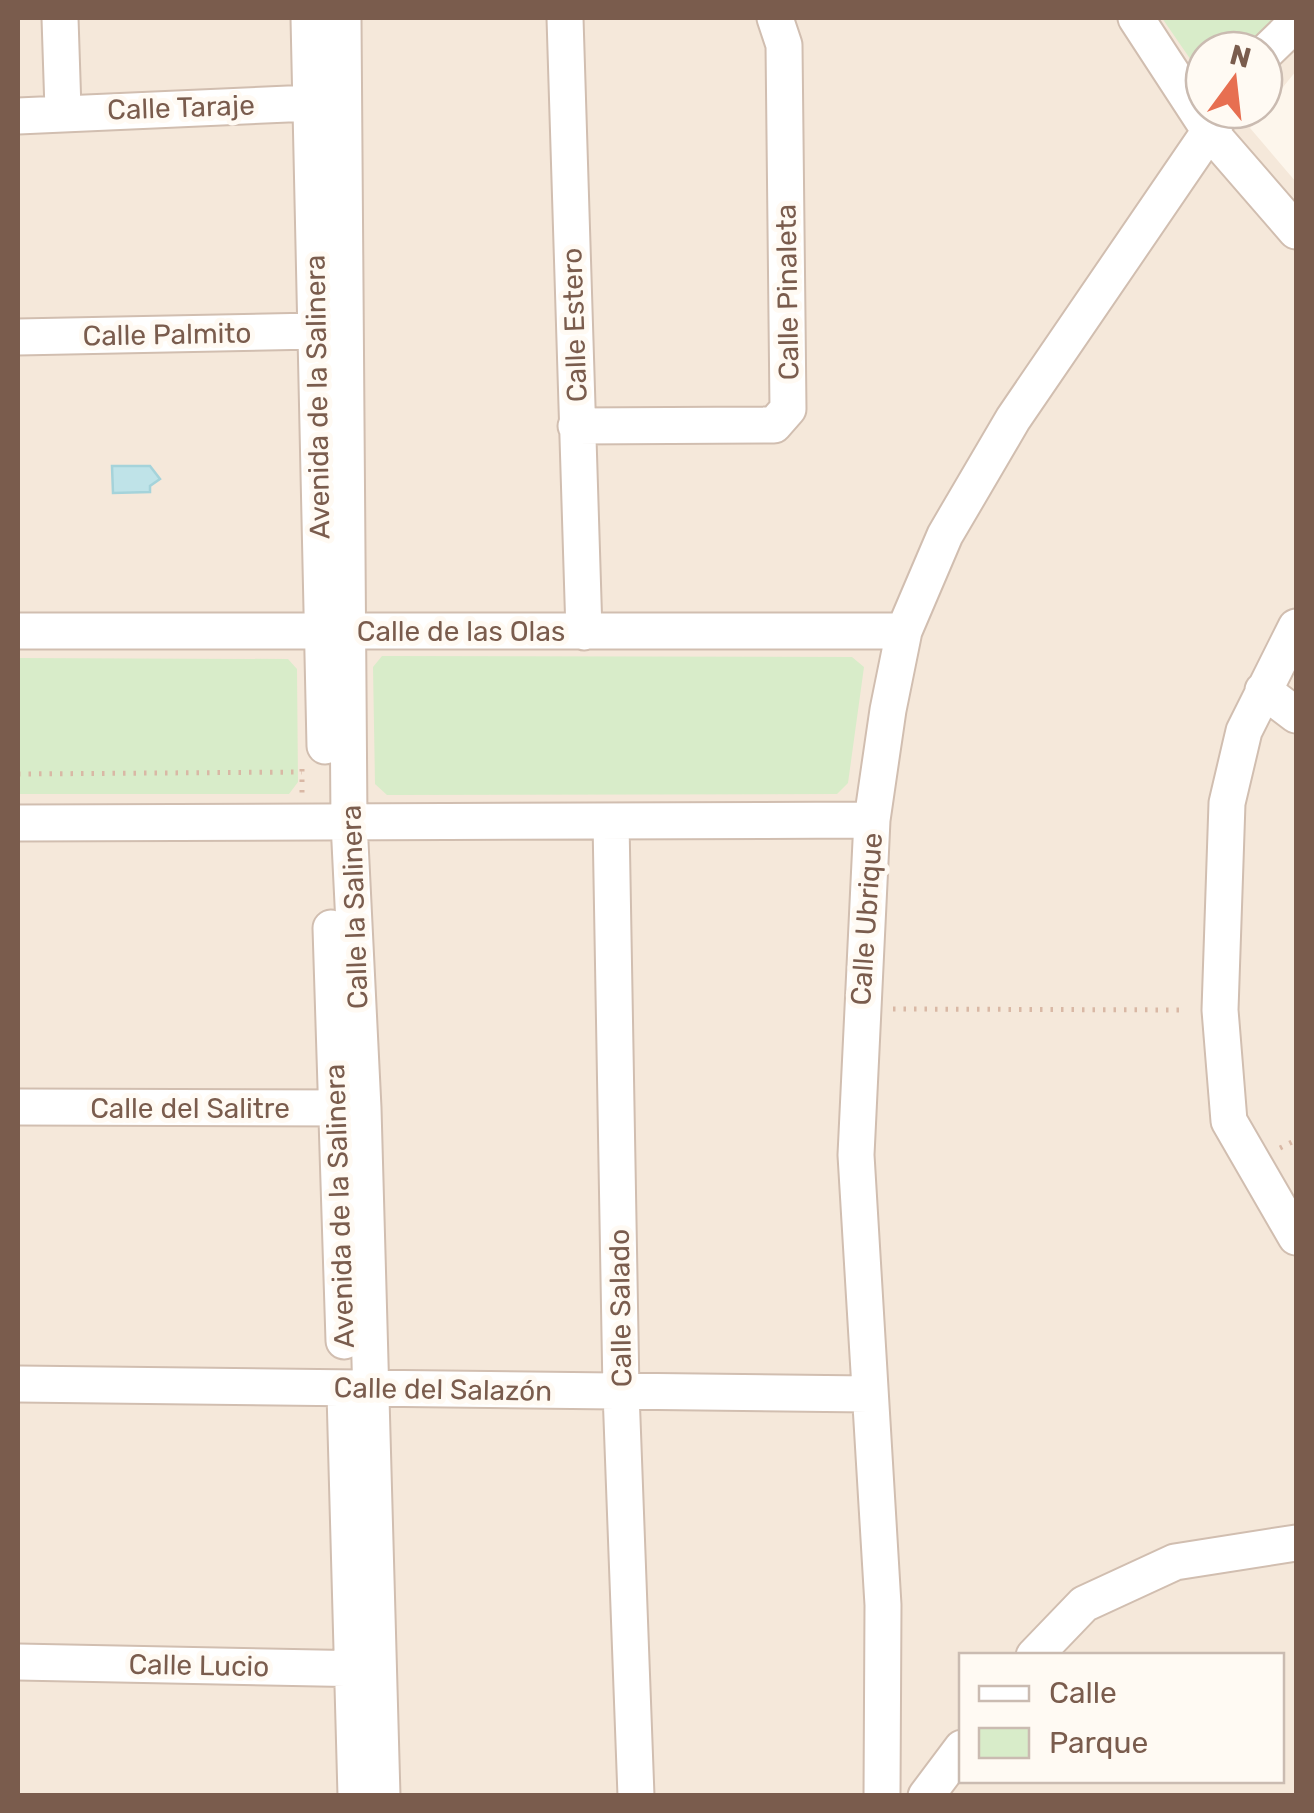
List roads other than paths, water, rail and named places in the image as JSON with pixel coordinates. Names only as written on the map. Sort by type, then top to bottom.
[{"type":"street","points":[[60,18],[63,110]]},
{"type":"street","name":"Avenida de la Salinera","points":[[310,18],[328,102],[316,331],[335,631]]},
{"type":"street","name":"Calle la Salinera","points":[[326,815],[335,631],[328,102],[343,18]]},
{"type":"street","name":"Calle Estero","points":[[565,18],[584,632]]},
{"type":"street","name":"Calle Pinaleta","points":[[576,426],[774,425],[788,409],[784,45],[775,18]]},
{"type":"street","points":[[1136,18],[1184,79]]},
{"type":"street","name":"Calle Taraje","points":[[18,116],[63,110],[328,102]]},
{"type":"street","name":"Calle Ubrique","points":[[882,1796],[883,1604],[856,1154],[872,820],[904,631],[945,535],[1013,419],[1211,130]]},
{"type":"street","points":[[1223,130],[1296,231]]},
{"type":"street","name":"Calle Palmito","points":[[18,337],[316,331]]},
{"type":"street","points":[[1296,627],[1244,732],[1227,803],[1220,1010],[1229,1121],[1296,1237]]},
{"type":"street","name":"Calle de las Olas","points":[[18,631],[904,631]]},
{"type":"street","points":[[1263,690],[1296,715]]},
{"type":"street","points":[[18,823],[326,815],[611,821],[872,820]]},
{"type":"street","name":"Avenida de la Salinera","points":[[326,815],[350,1108],[366,1668],[356,1796]]},
{"type":"street","name":"Calle Salado","points":[[611,821],[621,1392],[636,1796]]},
{"type":"street","name":"Calle del Salitre","points":[[18,1107],[350,1108]]},
{"type":"street","name":"Calle del Salazón","points":[[18,1384],[868,1394]]},
{"type":"street","points":[[1037,1653],[1084,1604],[1175,1562],[1296,1543]]},
{"type":"street","name":"Calle Lucio","points":[[18,1662],[366,1668]]},
{"type":"street","points":[[366,1668],[382,1796]]},
{"type":"street","points":[[926,1796],[959,1752]]},
{"type":"water","points":[[112,466],[150,466],[160,479],[150,486],[150,492],[113,493]]}]
